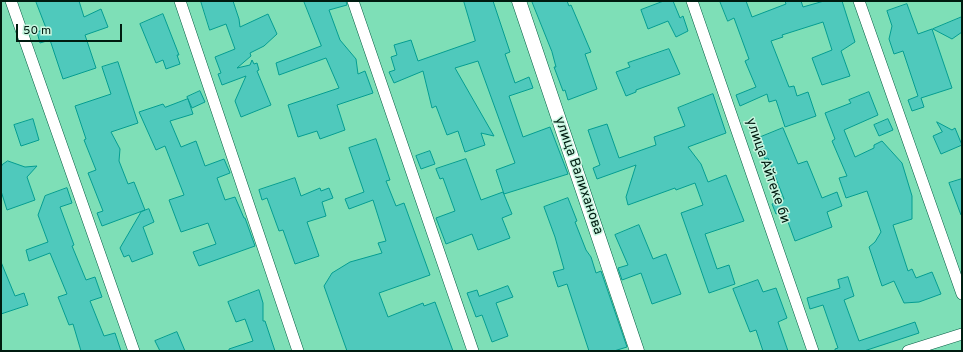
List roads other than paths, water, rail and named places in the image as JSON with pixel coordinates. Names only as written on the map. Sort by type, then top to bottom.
[{"type":"street","points":[[11,1],[134,351]]},
{"type":"street","points":[[180,1],[298,351]]},
{"type":"street","points":[[353,1],[473,351]]},
{"type":"street","name":"улица Валиханова","points":[[519,1],[637,351]]},
{"type":"street","name":"улица Айтеке би","points":[[692,1],[813,351]]},
{"type":"street","points":[[859,1],[962,294]]},
{"type":"street","points":[[908,351],[962,334]]}]
